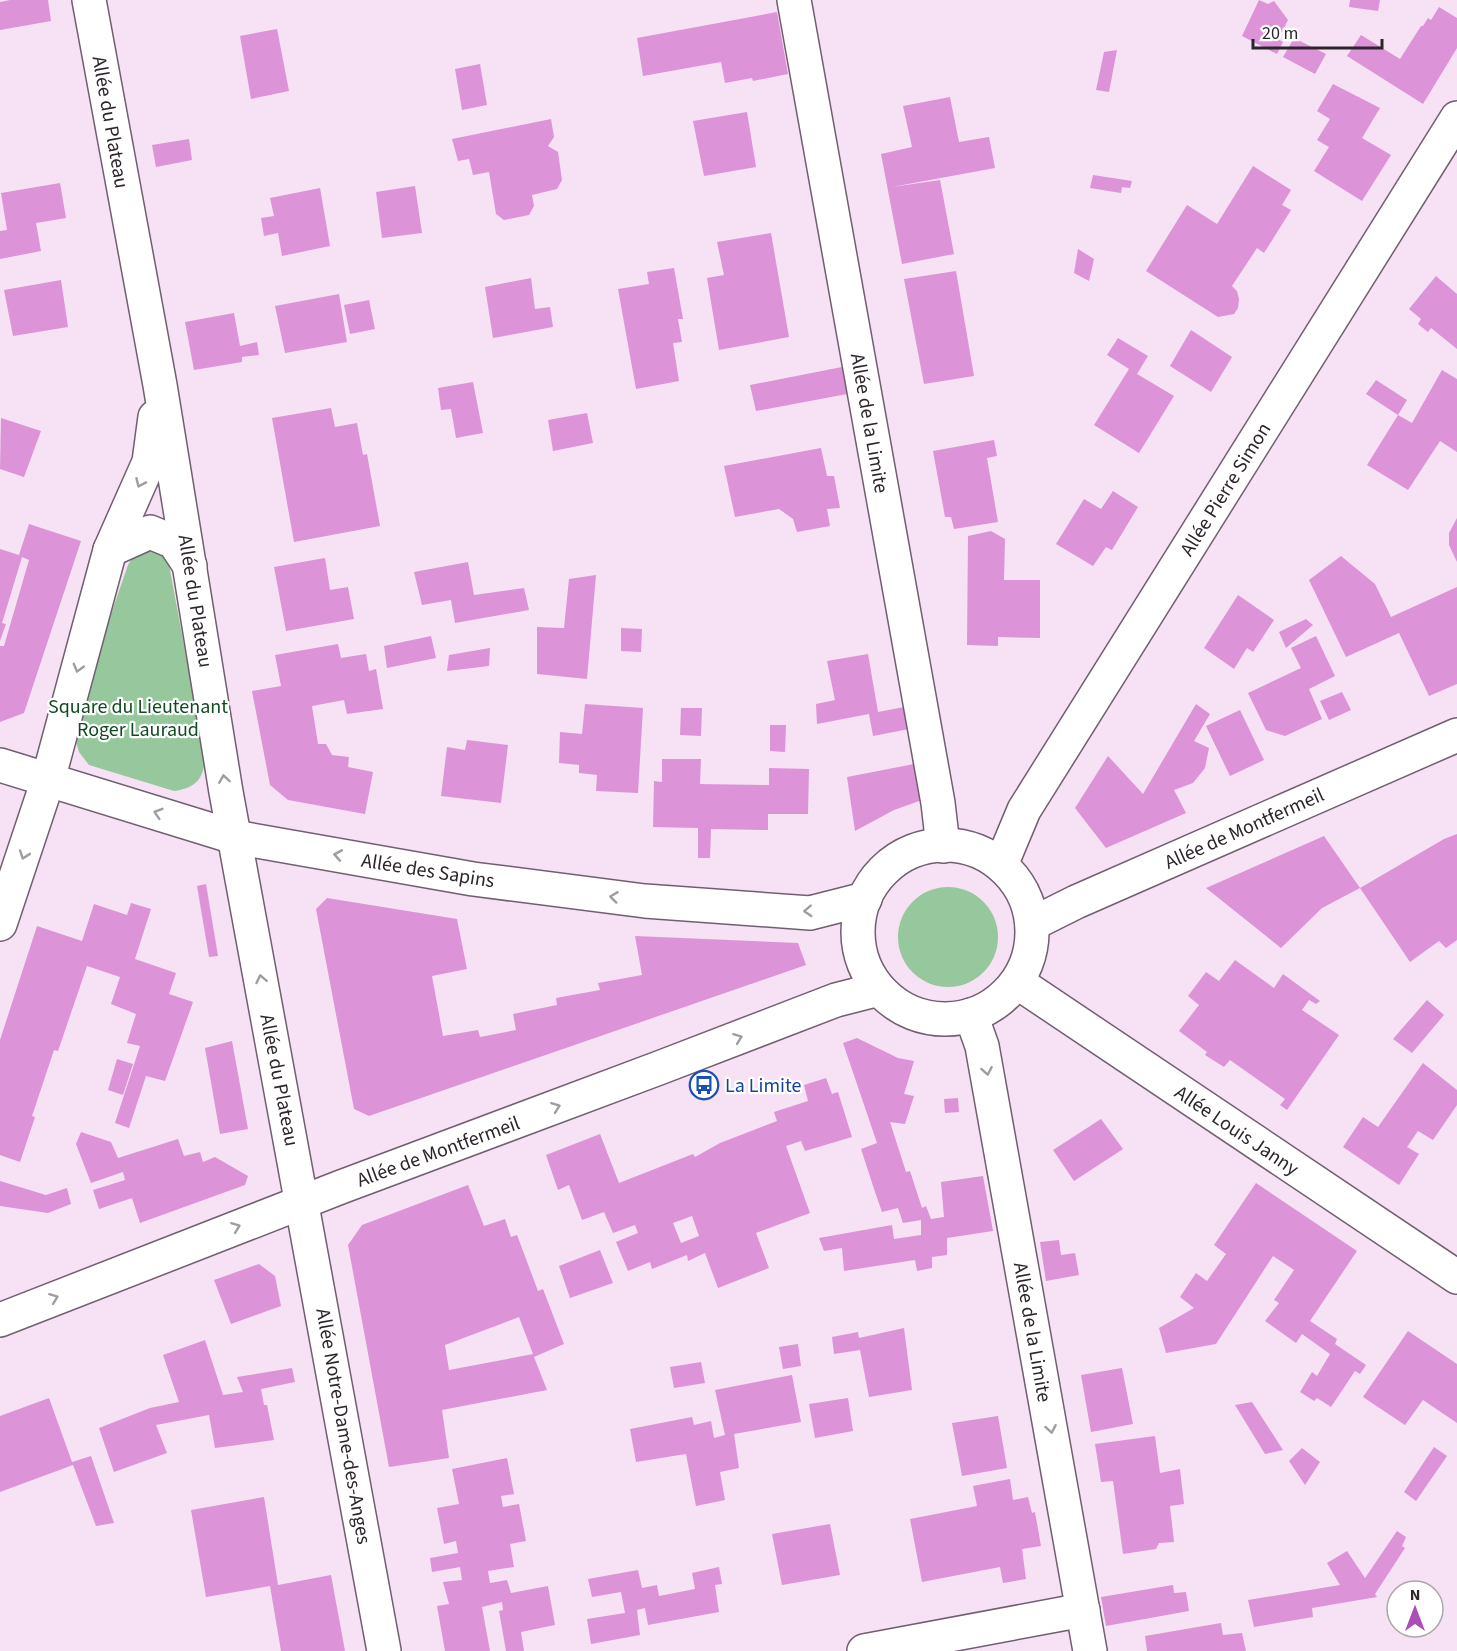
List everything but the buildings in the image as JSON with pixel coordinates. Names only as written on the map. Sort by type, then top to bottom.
[{"type":"street","name":"Allée du Plateau","points":[[89,0],[160,385],[234,837],[303,1202]]},
{"type":"street","name":"Allée de la Limite","points":[[794,0],[936,792],[943,846]]},
{"type":"street","name":"Allée Pierre Simon","points":[[1001,865],[1024,810],[1457,118]]},
{"type":"street","points":[[0,924],[48,780],[110,550],[149,462],[160,385]]},
{"type":"street","points":[[110,550],[150,532],[174,542],[190,566]]},
{"type":"street","name":"Allée de Montfermeil","points":[[1032,924],[1076,902],[1457,735]]},
{"type":"street","name":"Allée des Sapins","points":[[0,765],[234,837],[473,879],[645,901],[810,913],[865,899]]},
{"type":"street","points":[[943,846],[963,847],[983,854],[1001,865],[1016,882],[1027,902],[1032,924],[1030,954],[1017,982],[997,1002],[971,1015],[946,1020],[921,1016],[898,1005],[879,989],[866,969],[859,946],[859,922],[865,899],[877,878],[896,861],[918,850],[943,846]]},
{"type":"street","name":"Allée Louis Janny","points":[[1017,982],[1457,1277]]},
{"type":"street","name":"Allée de Montfermeil","points":[[0,1320],[303,1202],[836,1000],[879,989]]},
{"type":"street","name":"Allée de la Limite","points":[[971,1015],[982,1046],[1090,1651]]},
{"type":"street","name":"Allée Notre-Dame-des-Anges","points":[[303,1202],[384,1651]]},
{"type":"street","points":[[864,1651],[1083,1610]]},
{"type":"green space","name":"Square du Lieutenant Roger Lauraud","points":[[152,546],[168,559],[205,759],[197,782],[187,788],[174,791],[89,765],[79,752],[76,742],[76,715],[128,565],[136,552]]},
{"type":"green space","points":[[948,887],[967,891],[983,902],[994,918],[998,937],[994,956],[983,972],[967,983],[948,987],[929,983],[913,972],[902,956],[898,937],[902,918],[913,902],[929,891]]},
{"type":"place","name":"La Limite","points":[[704,1085]]}]
